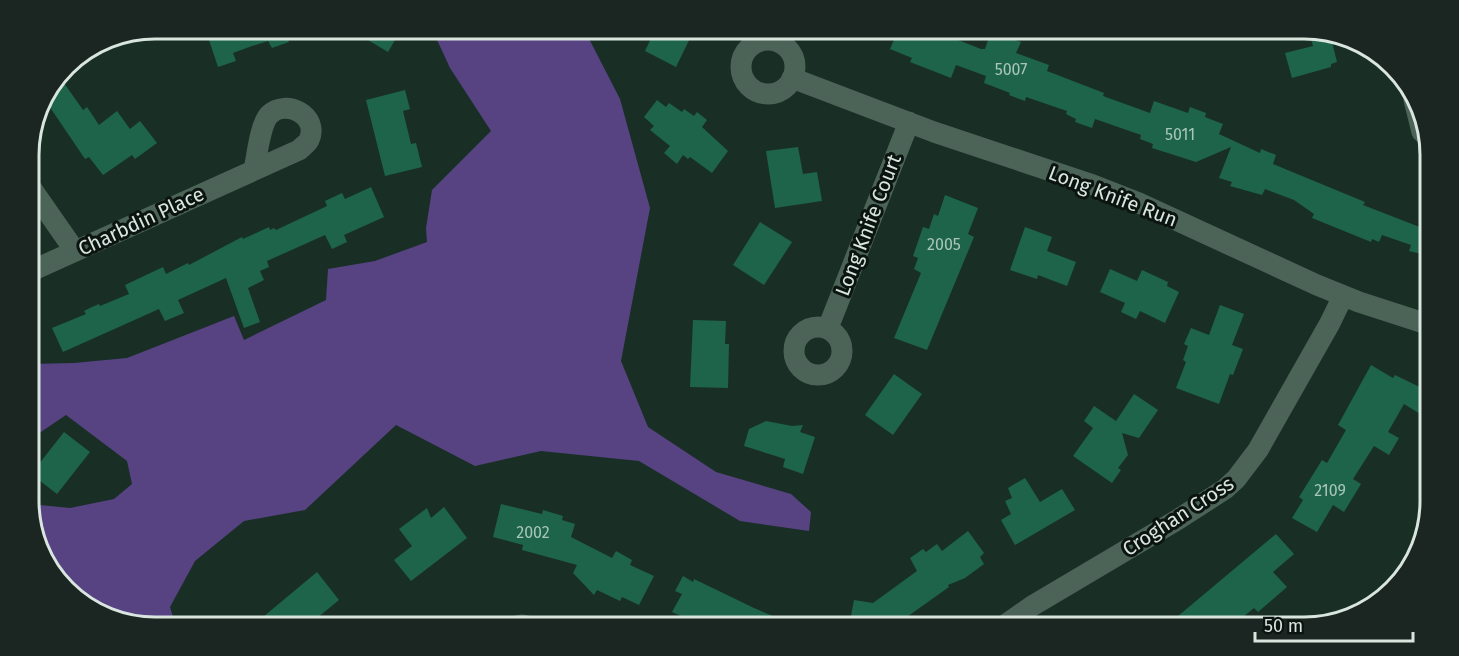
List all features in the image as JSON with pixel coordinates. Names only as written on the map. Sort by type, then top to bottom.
[{"type":"street","name":"Long Knife Run","points":[[792,78],[1139,203],[1343,296],[1420,322]]},
{"type":"street","name":"Long Knife Court","points":[[828,328],[909,122]]},
{"type":"street","name":"Charbdin Place","points":[[39,267],[254,170]]},
{"type":"street","points":[[39,199],[75,251]]},
{"type":"street","name":"Croghan Cross","points":[[1016,617],[1178,520],[1225,489],[1236,479],[1258,450],[1343,296]]},
{"type":"shaded area","points":[[437,39],[589,39],[620,99],[650,208],[621,361],[648,427],[716,472],[791,494],[811,512],[809,531],[740,521],[639,461],[541,451],[475,466],[396,425],[305,510],[244,521],[195,561],[170,607],[173,617],[132,615],[97,602],[73,583],[54,559],[43,531],[39,505],[70,508],[114,499],[132,484],[127,461],[66,415],[39,433],[39,364],[127,358],[234,316],[244,340],[326,300],[328,269],[375,261],[427,242],[426,228],[432,190],[491,131],[450,68]]},
{"type":"building","points":[[209,39],[288,39],[289,42],[272,48],[268,41],[252,46],[233,53],[236,61],[218,67]]},
{"type":"building","points":[[366,39],[396,39],[388,52]]},
{"type":"building","points":[[651,39],[690,39],[676,67],[645,51]]},
{"type":"building","points":[[894,39],[956,39],[985,49],[988,39],[1013,39],[1021,42],[1016,53],[1049,65],[1047,71],[1104,93],[1103,96],[1150,113],[1154,101],[1188,113],[1190,107],[1206,113],[1205,117],[1223,124],[1219,134],[1260,153],[1261,149],[1276,155],[1273,164],[1365,202],[1363,205],[1420,227],[1420,254],[1409,251],[1411,245],[1382,235],[1379,242],[1372,239],[1371,242],[1312,218],[1314,214],[1294,200],[1265,189],[1262,195],[1230,186],[1232,182],[1219,178],[1231,147],[1196,162],[1152,148],[1153,144],[1140,139],[1141,135],[1095,119],[1092,128],[1075,122],[1076,119],[1066,114],[1067,111],[1026,97],[1025,101],[1009,95],[1010,93],[984,83],[986,76],[956,65],[951,78],[910,62],[912,58],[890,49]]},
{"type":"building","points":[[1311,39],[1332,42],[1337,62],[1331,64],[1331,67],[1292,78],[1285,53],[1313,46]]},
{"type":"building","points":[[64,83],[83,110],[87,107],[99,125],[117,111],[130,129],[140,121],[157,143],[135,159],[132,155],[103,175],[89,157],[85,159],[49,107]]},
{"type":"building","points":[[405,90],[410,109],[403,111],[411,144],[416,143],[422,167],[385,176],[366,100]]},
{"type":"building","points":[[657,100],[666,107],[669,103],[682,112],[684,109],[694,116],[697,112],[707,120],[702,127],[728,151],[712,173],[690,157],[688,159],[683,155],[677,164],[664,153],[670,146],[650,130],[654,126],[644,117]]},
{"type":"building","points":[[798,147],[803,174],[817,172],[822,201],[775,208],[766,151]]},
{"type":"building","points":[[371,187],[384,217],[344,235],[347,242],[332,249],[325,235],[267,261],[269,267],[260,271],[264,280],[248,288],[260,322],[244,328],[226,278],[178,300],[184,313],[165,321],[159,309],[63,352],[52,328],[86,314],[84,311],[92,307],[129,294],[125,285],[163,267],[166,274],[188,263],[189,265],[242,237],[243,239],[269,227],[270,230],[274,228],[276,230],[327,206],[325,201],[342,193],[345,199]]},
{"type":"building","points":[[945,195],[978,208],[968,234],[974,237],[927,350],[894,338],[921,273],[914,269],[918,258],[913,256],[923,227],[929,229],[934,214],[938,216]]},
{"type":"building","points":[[760,222],[792,242],[764,285],[733,265]]},
{"type":"building","points":[[1025,227],[1052,237],[1047,251],[1076,262],[1067,286],[1038,275],[1037,279],[1010,270]]},
{"type":"building","points":[[1110,269],[1137,281],[1142,270],[1168,282],[1167,286],[1179,292],[1165,323],[1140,311],[1136,319],[1121,312],[1125,303],[1100,292]]},
{"type":"building","points":[[1220,305],[1244,314],[1232,345],[1243,349],[1233,375],[1230,374],[1219,404],[1176,388],[1186,362],[1183,360],[1188,346],[1184,344],[1191,328],[1209,335]]},
{"type":"building","points":[[693,320],[726,321],[725,344],[729,344],[728,388],[690,387]]},
{"type":"building","points":[[1371,365],[1393,378],[1395,375],[1420,387],[1420,414],[1404,404],[1388,432],[1399,438],[1389,455],[1374,446],[1353,479],[1361,484],[1344,512],[1333,505],[1317,532],[1292,518],[1303,500],[1299,497],[1322,460],[1327,463],[1346,430],[1338,425]]},
{"type":"building","points":[[894,374],[922,394],[893,435],[865,415]]},
{"type":"building","points":[[1134,394],[1158,410],[1139,438],[1122,433],[1128,455],[1118,468],[1121,470],[1112,483],[1073,456],[1093,428],[1084,421],[1094,406],[1116,421]]},
{"type":"building","points":[[766,421],[792,426],[803,425],[800,432],[815,437],[803,474],[783,467],[785,459],[744,446],[749,429]]},
{"type":"building","points":[[64,432],[90,452],[57,494],[39,480],[39,464]]},
{"type":"building","points":[[1025,478],[1040,502],[1062,489],[1075,510],[1015,545],[1001,520],[1011,514],[1005,501],[1012,498],[1008,488]]},
{"type":"building","points":[[501,504],[542,514],[543,510],[563,516],[562,520],[575,524],[571,537],[612,558],[616,551],[632,560],[630,565],[654,576],[639,605],[622,597],[620,601],[597,590],[594,595],[573,573],[577,565],[522,550],[523,545],[493,537]]},
{"type":"building","points":[[444,507],[467,538],[411,581],[394,560],[412,546],[399,529],[427,508],[431,518]]},
{"type":"building","points":[[968,531],[984,553],[980,557],[984,564],[965,578],[948,585],[949,587],[907,617],[851,617],[854,600],[873,603],[917,571],[910,558],[923,549],[926,552],[937,544],[942,551]]},
{"type":"building","points":[[1276,534],[1294,554],[1273,572],[1287,587],[1258,612],[1254,608],[1243,617],[1177,617]]},
{"type":"building","points":[[317,572],[339,600],[318,617],[263,617]]},
{"type":"building","points":[[683,576],[775,617],[683,617],[672,612],[682,594],[675,591]]}]
